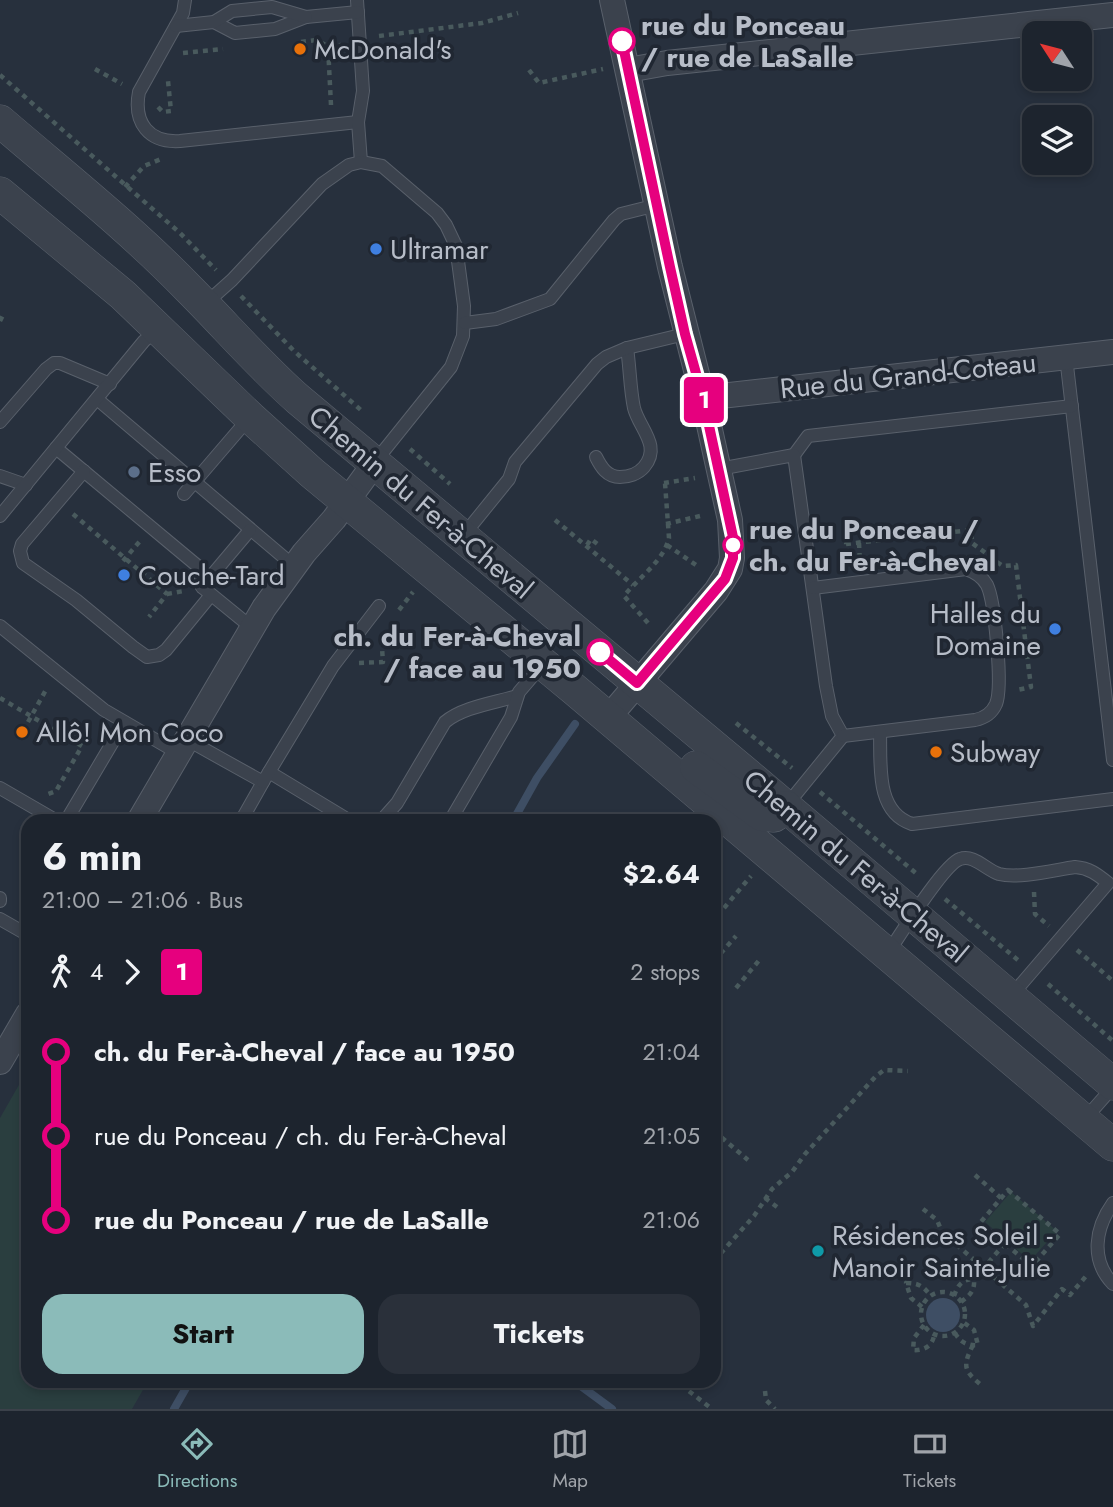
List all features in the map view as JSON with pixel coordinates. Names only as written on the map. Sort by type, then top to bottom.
[{"type":"street","points":[[608,718],[716,591],[730,569],[733,537],[657,205],[617,69],[612,0]]},
{"type":"street","points":[[617,69],[1113,15]]},
{"type":"street","name":"Chemin du Fer-à-Cheval","points":[[0,121],[132,235],[271,375],[373,464],[915,915],[1113,1085]]},
{"type":"street","name":"Chemin du Fer-à-Cheval","points":[[1,194],[107,280],[250,416],[347,502],[888,953],[1113,1145]]},
{"type":"street","name":"Rue du Grand-Coteau","points":[[703,398],[1113,352]]},
{"type":"street","points":[[143,814],[251,627],[294,566],[347,502],[373,464]]},
{"type":"street","points":[[654,757],[696,767],[762,815],[774,816],[786,807]]},
{"type":"street","points":[[0,1062],[21,1026]]},
{"type":"lane","points":[[186,0],[183,13],[142,86],[136,104],[139,118],[148,132],[156,138],[166,142],[180,141],[358,122]]},
{"type":"lane","points":[[214,22],[235,33],[275,29],[306,17],[357,6],[363,90],[358,122],[361,162]]},
{"type":"lane","points":[[176,26],[214,22],[232,11],[272,7],[306,17]]},
{"type":"lane","points":[[204,306],[322,184],[349,165],[361,162],[382,166],[438,214],[456,246],[465,323],[459,349],[451,367],[373,464]]},
{"type":"lane","points":[[465,323],[496,319],[550,299],[614,220],[621,214],[657,205]]},
{"type":"lane","points":[[0,516],[6,503],[26,485],[144,341],[158,329]]},
{"type":"lane","points":[[461,537],[509,480],[515,462],[597,365],[627,348],[685,334]]},
{"type":"lane","points":[[596,457],[609,474],[621,477],[646,466],[652,450],[634,405],[627,348]]},
{"type":"lane","points":[[1066,358],[1113,760]]},
{"type":"lane","points":[[0,422],[54,363],[60,363],[110,384]]},
{"type":"lane","points":[[97,399],[294,566]]},
{"type":"lane","points":[[719,469],[794,455],[808,436],[1072,406]]},
{"type":"lane","points":[[184,494],[250,416]]},
{"type":"lane","points":[[56,448],[159,524],[200,568],[206,591],[251,627]]},
{"type":"lane","points":[[794,455],[829,706],[835,725],[843,736]]},
{"type":"lane","points":[[84,471],[22,544],[20,551],[23,563],[76,600],[147,656],[159,655],[166,650],[250,530]]},
{"type":"lane","points":[[0,476],[26,485]]},
{"type":"lane","points":[[786,807],[843,736],[975,720],[989,714],[995,706],[1000,684],[991,597],[982,577],[966,569],[813,588]]},
{"type":"lane","points":[[245,814],[333,666],[379,606]]},
{"type":"lane","points":[[0,626],[124,723],[266,777],[337,814]]},
{"type":"lane","points":[[454,814],[511,717],[517,696],[543,664]]},
{"type":"lane","points":[[388,814],[444,722],[472,709],[517,696]]},
{"type":"lane","points":[[70,814],[124,723]]},
{"type":"lane","points":[[880,732],[886,802],[903,821],[912,824],[1113,799]]},
{"type":"lane","points":[[0,788],[45,814]]},
{"type":"lane","points":[[888,953],[946,871],[960,859],[973,860],[1003,874],[1085,868],[1108,883],[1010,996]]},
{"type":"lane","points":[[0,919],[21,931]]},
{"type":"lane","points":[[1084,1120],[1113,1085]]},
{"type":"lane","points":[[1113,1203],[1102,1222],[1097,1247],[1102,1269],[1113,1284]]},
{"type":"path","points":[[371,37],[482,23],[518,13]]},
{"type":"path","points":[[308,41],[316,40],[328,46],[342,45]]},
{"type":"path","points":[[328,46],[331,101],[329,116]]},
{"type":"path","points":[[179,54],[231,48]]},
{"type":"path","points":[[96,69],[127,86]]},
{"type":"path","points":[[167,69],[171,111]]},
{"type":"path","points":[[529,70],[539,83],[617,69]]},
{"type":"path","points":[[0,75],[180,233],[214,268]]},
{"type":"path","name":"Chemin du Fer-à-Cheval","points":[[244,299],[294,351],[365,413]]},
{"type":"path","points":[[0,321],[4,313]]},
{"type":"path","name":"Chemin du Fer-à-Cheval","points":[[417,455],[453,487]]},
{"type":"path","points":[[648,623],[624,596],[646,575],[667,545],[669,538],[665,483],[695,478]]},
{"type":"path","points":[[666,524],[700,516]]},
{"type":"path","points":[[80,520],[167,594],[149,617]]},
{"type":"path","points":[[555,520],[633,585]]},
{"type":"path","points":[[848,564],[846,544],[971,530],[972,543],[1003,566],[1016,565],[1031,687],[1018,689],[1012,697]]},
{"type":"path","points":[[587,545],[592,539],[600,546]]},
{"type":"path","points":[[667,545],[696,565]]},
{"type":"path","points":[[351,664],[383,662]]},
{"type":"path","points":[[28,722],[57,672]]},
{"type":"path","points":[[0,698],[82,746],[56,790],[46,794]]},
{"type":"path","name":"Chemin du Fer-à-Cheval","points":[[825,797],[922,878]]},
{"type":"path","points":[[724,908],[758,868]]},
{"type":"path","points":[[1034,872],[1035,914],[1113,981]]},
{"type":"path","name":"Chemin du Fer-à-Cheval","points":[[947,900],[1022,963]]},
{"type":"path","points":[[721,953],[736,936]]},
{"type":"path","points":[[736,988],[761,958]]},
{"type":"path","points":[[1050,985],[1113,1041]]},
{"type":"path","points":[[721,1253],[754,1216],[779,1182],[792,1172],[876,1076],[884,1070],[908,1071]]},
{"type":"path","points":[[721,1137],[748,1160]]},
{"type":"path","points":[[975,1175],[1001,1198]]},
{"type":"path","points":[[1008,1190],[1060,1234],[1032,1266],[980,1223],[1001,1198],[1008,1190]]},
{"type":"path","points":[[765,1198],[781,1210]]},
{"type":"path","points":[[923,1209],[937,1220],[942,1232],[1026,1305],[1033,1326],[1062,1289],[1070,1295],[1080,1282]]},
{"type":"path","points":[[954,1296],[962,1281],[974,1279],[1006,1242]]},
{"type":"path","points":[[961,1302],[975,1286],[974,1279]]},
{"type":"path","points":[[922,1307],[911,1298],[906,1283],[916,1283],[931,1296]]},
{"type":"path","points":[[942,1292],[954,1296],[961,1302],[964,1322],[955,1333],[948,1336],[934,1335],[923,1325],[922,1307],[931,1296],[942,1292]]},
{"type":"path","points":[[955,1333],[959,1340],[978,1345],[977,1336],[964,1322]]},
{"type":"path","points":[[923,1325],[914,1338],[913,1350],[931,1344],[934,1335]]},
{"type":"path","points":[[973,1345],[967,1358],[967,1372],[980,1384]]},
{"type":"path","points":[[685,1388],[712,1409]]},
{"type":"path","points":[[765,1391],[766,1400],[775,1409]]},
{"type":"green space","points":[[21,1081],[21,1388],[144,1388],[132,1409],[0,1409],[0,1118]]},
{"type":"green space","points":[[1011,1192],[1057,1231],[1030,1261],[985,1222]]},
{"type":"water","points":[[943,1298],[955,1303],[960,1315],[955,1327],[943,1332],[931,1327],[926,1315],[931,1303]]},
{"type":"waterway","points":[[517,814],[537,778],[575,724]]},
{"type":"waterway","points":[[174,1409],[186,1388]]},
{"type":"waterway","points":[[584,1388],[612,1409]]},
{"type":"bus line","name":"1","points":[[600,652],[637,683],[716,591],[725,579],[733,558],[733,537],[715,452],[685,334],[622,41]]},
{"type":"place","name":"rue du Ponceau / rue de LaSalle","points":[[622,41]]},
{"type":"place","name":"McDonald's","points":[[300,49]]},
{"type":"place","name":"Ultramar","points":[[376,249]]},
{"type":"place","name":"Esso","points":[[134,472]]},
{"type":"place","name":"rue du Ponceau / ch. du Fer-à-Cheval","points":[[733,545]]},
{"type":"place","name":"Couche-Tard","points":[[124,575]]},
{"type":"place","name":"Halles du Domaine","points":[[1055,629]]},
{"type":"place","name":"ch. du Fer-à-Cheval / face au 1950","points":[[600,652]]},
{"type":"place","name":"Allô! Mon Coco","points":[[22,732]]},
{"type":"place","name":"Subway","points":[[936,752]]},
{"type":"place","name":"Résidences Soleil - Manoir Sainte-Julie","points":[[818,1251]]}]
